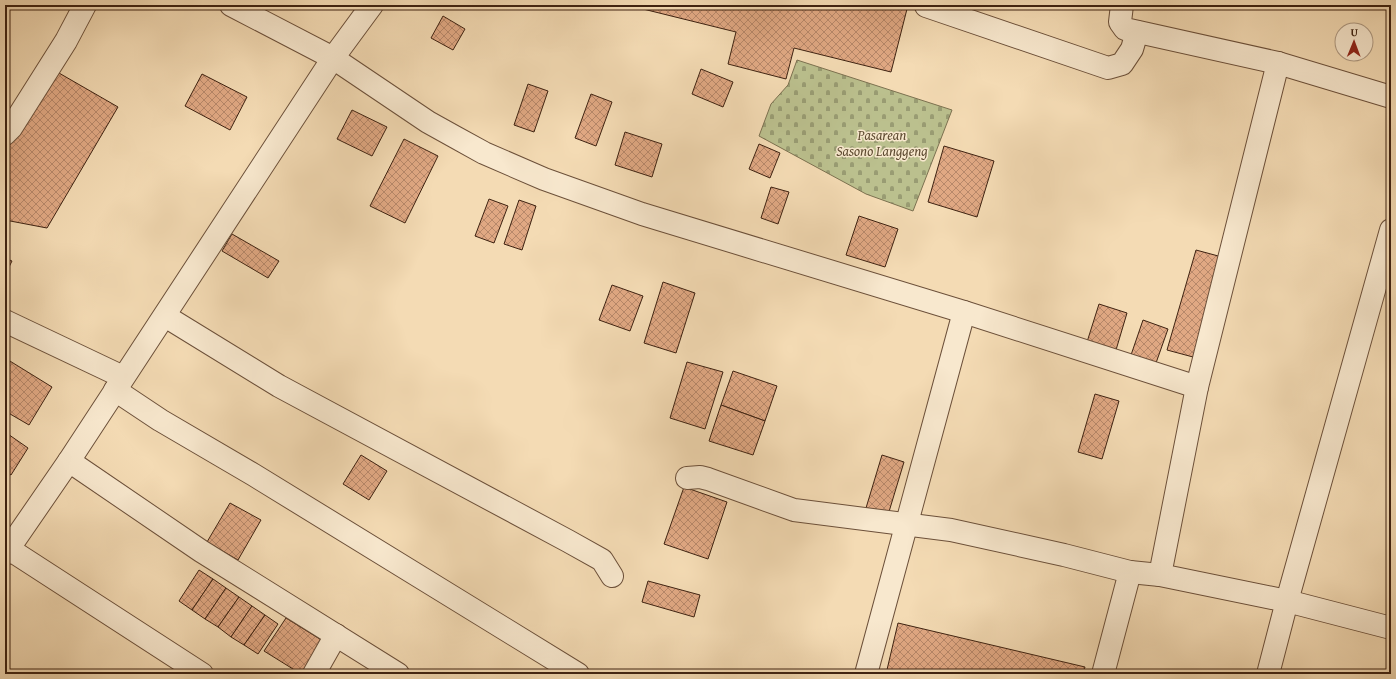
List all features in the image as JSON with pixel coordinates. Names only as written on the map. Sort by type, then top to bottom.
[{"type":"street","points":[[5,134],[11,128],[62,47],[85,5]]},
{"type":"street","points":[[231,5],[332,58],[428,122],[484,153],[544,179],[642,214],[964,312],[1197,387]]},
{"type":"street","points":[[202,674],[9,542],[69,462],[332,58],[372,5]]},
{"type":"street","points":[[1122,5],[1120,16],[1122,26],[1125,29],[1278,63],[1391,97]]},
{"type":"street","points":[[926,6],[1108,68],[1122,64],[1132,49],[1137,32]]},
{"type":"street","points":[[1160,575],[1197,387],[1278,63]]},
{"type":"street","points":[[1268,674],[1391,230]]},
{"type":"street","points":[[866,674],[964,312]]},
{"type":"street","points":[[165,316],[279,386],[568,540],[602,560],[612,576]]},
{"type":"street","points":[[5,321],[119,384],[160,420],[254,475],[578,674]]},
{"type":"street","points":[[69,462],[201,551],[398,674]]},
{"type":"street","points":[[687,478],[700,477],[708,479],[794,510],[951,530],[1064,555],[1130,572],[1160,575],[1287,601],[1391,628]]},
{"type":"street","points":[[1103,674],[1130,572]]},
{"type":"street","points":[[314,674],[336,635]]},
{"type":"green space","name":"Pasarean Sasono Langgeng","points":[[797,60],[952,110],[913,211],[866,194],[759,136],[771,104],[788,85]]},
{"type":"building","points":[[639,5],[908,5],[891,72],[794,48],[786,79],[728,64],[736,32],[639,8]]},
{"type":"building","points":[[443,16],[465,29],[453,50],[431,38]]},
{"type":"building","points":[[52,69],[118,107],[47,228],[5,220],[5,144]]},
{"type":"building","points":[[701,69],[733,82],[723,107],[692,94]]},
{"type":"building","points":[[202,74],[247,97],[230,130],[185,106]]},
{"type":"building","points":[[528,84],[548,91],[534,132],[514,125]]},
{"type":"building","points":[[591,94],[612,102],[596,146],[575,138]]},
{"type":"building","points":[[352,110],[387,127],[372,156],[337,139]]},
{"type":"building","points":[[625,132],[662,144],[652,177],[615,165]]},
{"type":"building","points":[[404,139],[438,156],[405,223],[370,206]]},
{"type":"building","points":[[759,144],[780,153],[770,178],[749,169]]},
{"type":"building","points":[[944,146],[994,161],[977,217],[928,202]]},
{"type":"building","points":[[771,187],[789,192],[778,224],[761,218]]},
{"type":"building","points":[[489,199],[508,206],[494,243],[475,236]]},
{"type":"building","points":[[519,200],[536,206],[522,250],[504,244]]},
{"type":"building","points":[[859,216],[898,229],[885,267],[846,255]]},
{"type":"building","points":[[232,234],[279,261],[268,278],[222,251]]},
{"type":"building","points":[[1196,250],[1222,257],[1193,357],[1167,350]]},
{"type":"building","points":[[5,258],[12,261],[5,275]]},
{"type":"building","points":[[663,282],[695,293],[676,353],[644,343]]},
{"type":"building","points":[[612,285],[643,296],[630,331],[599,320]]},
{"type":"building","points":[[1099,304],[1127,313],[1116,350],[1087,342]]},
{"type":"building","points":[[1143,320],[1168,329],[1156,363],[1131,355]]},
{"type":"building","points":[[5,358],[52,387],[29,425],[5,411]]},
{"type":"building","points":[[687,362],[723,372],[705,429],[670,418]]},
{"type":"building","points":[[733,371],[777,386],[765,421],[721,405]]},
{"type":"building","points":[[1095,394],[1119,401],[1102,459],[1078,452]]},
{"type":"building","points":[[721,405],[765,421],[753,455],[709,441]]},
{"type":"building","points":[[5,432],[28,448],[11,475],[5,471]]},
{"type":"building","points":[[361,455],[387,471],[369,500],[343,484]]},
{"type":"building","points":[[882,455],[904,462],[888,515],[866,508]]},
{"type":"building","points":[[684,487],[727,502],[708,559],[664,544]]},
{"type":"building","points":[[230,503],[261,520],[238,560],[207,542]]},
{"type":"building","points":[[199,570],[213,579],[192,610],[179,601]]},
{"type":"building","points":[[213,579],[226,588],[205,619],[192,610]]},
{"type":"building","points":[[648,581],[700,595],[694,617],[642,602]]},
{"type":"building","points":[[226,588],[239,597],[218,627],[205,619]]},
{"type":"building","points":[[239,597],[252,606],[231,637],[218,627]]},
{"type":"building","points":[[252,606],[265,615],[244,645],[231,637]]},
{"type":"building","points":[[265,615],[278,624],[258,654],[244,645]]},
{"type":"building","points":[[286,618],[323,641],[301,674],[264,651]]},
{"type":"building","points":[[898,623],[1085,667],[1083,674],[886,674]]}]
